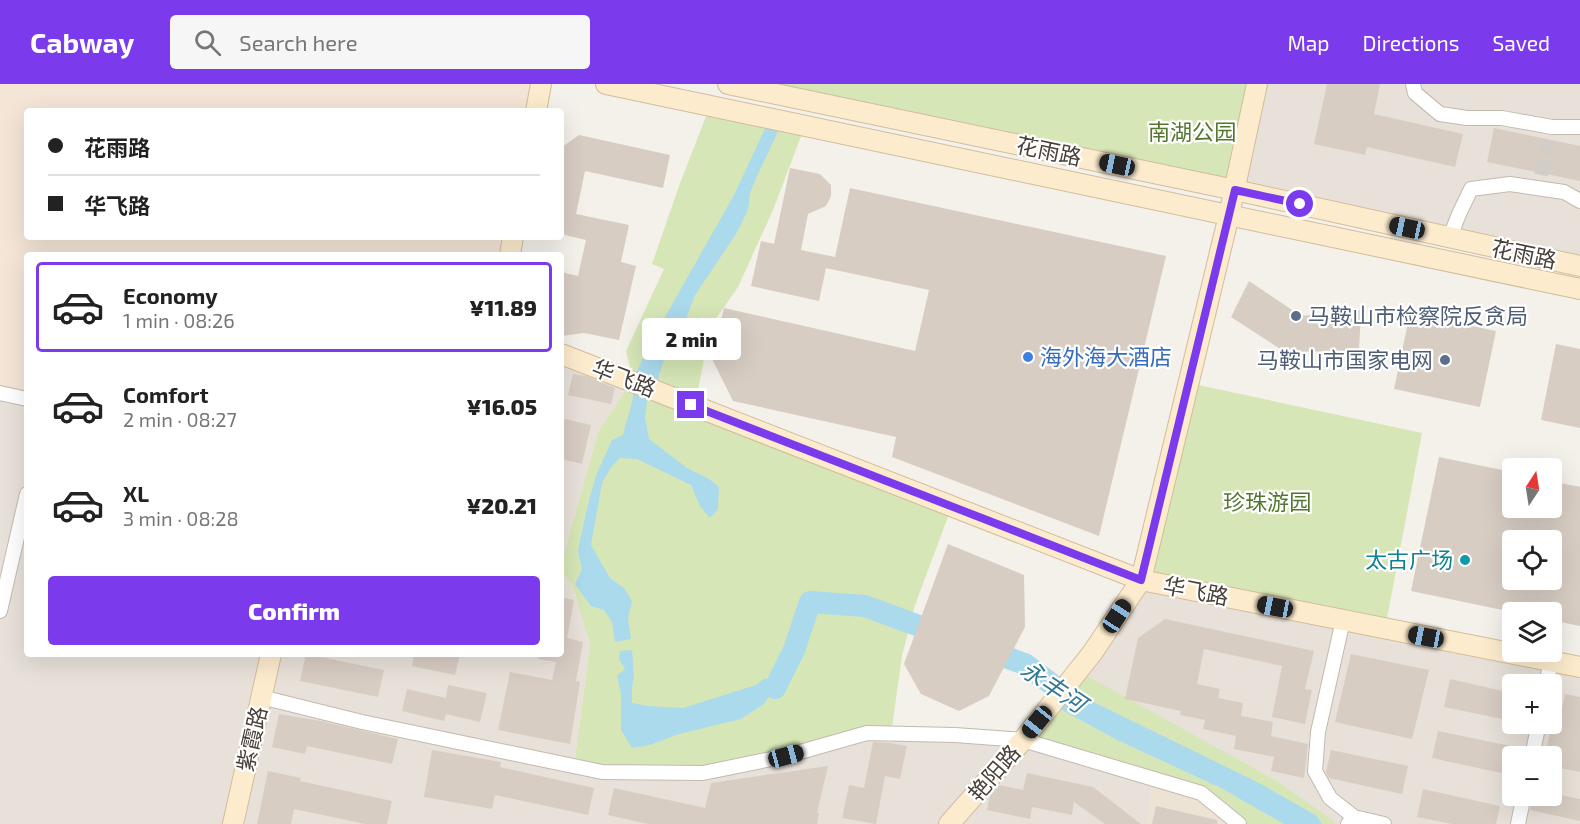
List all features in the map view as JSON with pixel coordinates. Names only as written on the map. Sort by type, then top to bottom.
[{"type":"street","points":[[537,108],[541,84]]},
{"type":"street","points":[[606,84],[1580,289]]},
{"type":"street","name":"花雨路","points":[[728,84],[1235,190],[1580,266]]},
{"type":"street","name":"艳阳路","points":[[949,824],[1023,740],[1093,652],[1141,580],[1235,190],[1257,84]]},
{"type":"street","points":[[1413,84],[1415,93],[1440,114],[1467,118],[1502,118],[1550,132],[1580,127]]},
{"type":"street","points":[[1450,237],[1458,214],[1471,189],[1540,182],[1580,201]]},
{"type":"street","name":"华飞路","points":[[564,355],[1141,580],[1502,651]]},
{"type":"street","points":[[0,393],[24,398]]},
{"type":"street","points":[[0,611],[24,507]]},
{"type":"street","points":[[1343,620],[1318,732],[1315,771],[1330,798],[1350,821],[1384,824]]},
{"type":"street","name":"紫霞路","points":[[233,824],[270,657]]},
{"type":"street","name":"华飞路","points":[[1556,662],[1580,667]]},
{"type":"street","points":[[261,696],[362,722],[602,772],[703,773],[786,756],[867,734],[955,735],[1023,740],[1201,793],[1239,824]]},
{"type":"street","points":[[1518,824],[1522,806]]},
{"type":"shaded area","points":[[0,84],[541,84],[537,108],[24,108],[24,240],[512,240],[510,252],[24,252],[24,398],[0,393]]},
{"type":"shaded area","points":[[1259,84],[1580,84],[1580,266],[1235,190]]},
{"type":"shaded area","points":[[564,353],[633,379],[598,432],[564,554]]},
{"type":"shaded area","points":[[0,393],[24,398],[24,657],[564,657],[564,574],[573,586],[590,645],[574,766],[867,733],[1023,740],[1141,580],[1502,652],[1502,662],[1555,662],[1580,667],[1580,824],[0,824]]},
{"type":"shaded area","points":[[1153,779],[1201,793],[1239,824],[1146,824]]},
{"type":"green space","name":"南湖公园","points":[[728,84],[1257,84],[1235,190]]},
{"type":"green space","points":[[710,106],[805,126],[773,210],[738,287],[710,327],[697,396],[660,389],[952,506],[915,605],[902,656],[891,734],[703,773],[574,766],[590,645],[573,586],[564,574],[564,554],[598,432],[633,379],[626,351],[664,269],[652,264]]},
{"type":"green space","name":"珍珠游园","points":[[1189,383],[1422,433],[1385,629],[1141,580]]},
{"type":"green space","points":[[1078,671],[1275,780],[1333,820],[1335,824],[1322,824],[1317,816],[1065,688]]},
{"type":"green space","points":[[1051,704],[1117,740],[1221,788],[1284,824],[1239,824],[1201,793],[1023,740]]},
{"type":"water","points":[[770,118],[783,121],[757,176],[750,193],[748,210],[736,234],[695,295],[686,319],[669,343],[655,388],[633,379],[652,340],[734,195]]},
{"type":"water","points":[[634,387],[648,392],[645,418],[649,439],[687,468],[719,487],[718,509],[710,518],[700,506],[691,485],[637,459],[620,458],[611,467],[602,483],[591,545],[610,578],[624,588],[632,601],[628,618],[631,639],[615,642],[612,622],[604,610],[591,606],[575,584],[582,569],[578,550],[597,473],[612,440],[623,435]]},
{"type":"water","points":[[632,650],[634,676],[632,703],[683,708],[756,685],[765,678],[775,688],[764,704],[741,719],[632,748],[621,730],[621,694],[617,676],[625,669],[619,659],[620,651]]},
{"type":"water","points":[[1065,688],[1259,783],[1317,816],[1322,824],[1284,824],[1221,788],[1117,740],[1051,704]]},
{"type":"building","points":[[1327,84],[1380,84],[1374,114],[1463,134],[1455,167],[1367,147],[1365,155],[1314,144]]},
{"type":"building","points":[[1494,128],[1580,146],[1580,181],[1487,162]]},
{"type":"building","points":[[579,135],[670,155],[663,188],[585,171],[576,214],[629,225],[621,262],[636,266],[619,340],[584,333],[564,336],[564,273],[578,276],[586,240],[564,235],[564,146]]},
{"type":"building","name":"海外海大酒店","points":[[790,168],[820,174],[831,185],[831,196],[826,206],[808,214],[801,250],[835,257],[850,188],[1166,256],[1099,536],[892,457],[896,437],[733,401],[712,359],[724,308],[915,351],[929,290],[826,268],[819,301],[751,286],[761,241],[774,244]]},
{"type":"building","name":"马鞍山市检察院反贪局","points":[[1249,281],[1301,316],[1361,310],[1359,351],[1285,352],[1231,317]]},
{"type":"building","name":"马鞍山市国家电网","points":[[1410,313],[1496,331],[1480,407],[1394,389]]},
{"type":"building","points":[[1556,344],[1580,349],[1580,428],[1541,420]]},
{"type":"building","points":[[573,374],[586,376],[615,388],[611,404],[568,395]]},
{"type":"building","points":[[564,419],[591,425],[582,464],[564,460]]},
{"type":"building","name":"太古广场","points":[[1439,457],[1502,470],[1502,518],[1562,518],[1562,483],[1580,487],[1580,626],[1562,622],[1562,602],[1502,602],[1502,610],[1411,591]]},
{"type":"building","points":[[948,544],[1024,575],[1025,627],[989,696],[959,711],[921,694],[904,664]]},
{"type":"building","points":[[564,598],[574,600],[567,638],[583,642],[576,681],[580,682],[570,744],[498,730],[510,672],[552,680],[556,662],[538,659],[538,657],[564,657]]},
{"type":"building","points":[[1165,619],[1314,651],[1305,689],[1312,690],[1305,724],[1272,717],[1282,666],[1204,649],[1197,684],[1220,689],[1218,698],[1243,703],[1241,716],[1273,722],[1271,736],[1308,744],[1304,778],[1271,771],[1274,757],[1234,749],[1236,736],[1203,729],[1205,720],[1180,715],[1181,711],[1125,699],[1138,638]]},
{"type":"building","points":[[1351,654],[1429,670],[1412,739],[1335,722]]},
{"type":"building","points":[[305,657],[321,657],[384,670],[378,697],[300,681]]},
{"type":"building","points":[[414,657],[459,657],[455,675],[412,666]]},
{"type":"building","points":[[1450,679],[1502,691],[1502,719],[1444,707]]},
{"type":"building","points":[[448,685],[487,693],[480,722],[446,714],[444,721],[402,711],[407,689],[446,698]]},
{"type":"building","points":[[1565,694],[1580,697],[1580,772],[1562,768],[1562,746],[1547,746],[1550,734],[1562,734],[1562,709]]},
{"type":"building","points":[[279,714],[398,739],[392,764],[307,746],[305,754],[272,747]]},
{"type":"building","points":[[1438,731],[1511,746],[1502,746],[1502,773],[1432,758]]},
{"type":"building","points":[[873,742],[907,746],[900,779],[885,776],[876,824],[842,818],[849,785],[864,788]]},
{"type":"building","points":[[432,750],[501,762],[500,767],[594,788],[588,815],[495,795],[492,809],[424,797]]},
{"type":"building","points":[[1331,750],[1408,766],[1402,794],[1329,778],[1326,772]]},
{"type":"building","points":[[828,766],[817,813],[819,813],[817,824],[648,824],[608,815],[614,788],[705,808],[711,783]]},
{"type":"building","points":[[268,771],[301,778],[300,781],[392,801],[387,824],[365,824],[294,809],[291,824],[257,824]]},
{"type":"building","points":[[1027,773],[1093,787],[1141,824],[1105,824],[1074,802],[1072,815],[1032,807],[1030,819],[987,810],[990,795],[999,785],[1023,790]]},
{"type":"building","points":[[1423,789],[1500,806],[1496,824],[1452,824],[1417,817]]},
{"type":"building","points":[[1562,795],[1580,799],[1580,821],[1530,810],[1531,806],[1562,806]]},
{"type":"building","points":[[1156,806],[1217,820],[1217,824],[1152,824]]},
{"type":"waterway","name":"永丰河","points":[[775,688],[794,650],[810,602],[865,606],[946,636]]},
{"type":"waterway","name":"永丰河","points":[[980,648],[1025,664],[1078,704]]},
{"type":"tunnel","points":[[1541,175],[1549,137]]},
{"type":"place","name":"马鞍山市检察院反贪局","points":[[1296,316]]},
{"type":"place","name":"海外海大酒店","points":[[1028,357]]},
{"type":"place","name":"马鞍山市国家电网","points":[[1445,360]]},
{"type":"place","name":"太古广场","points":[[1465,560]]},
{"type":"route","points":[[691,405],[1141,580],[1235,190],[1300,204]]}]
